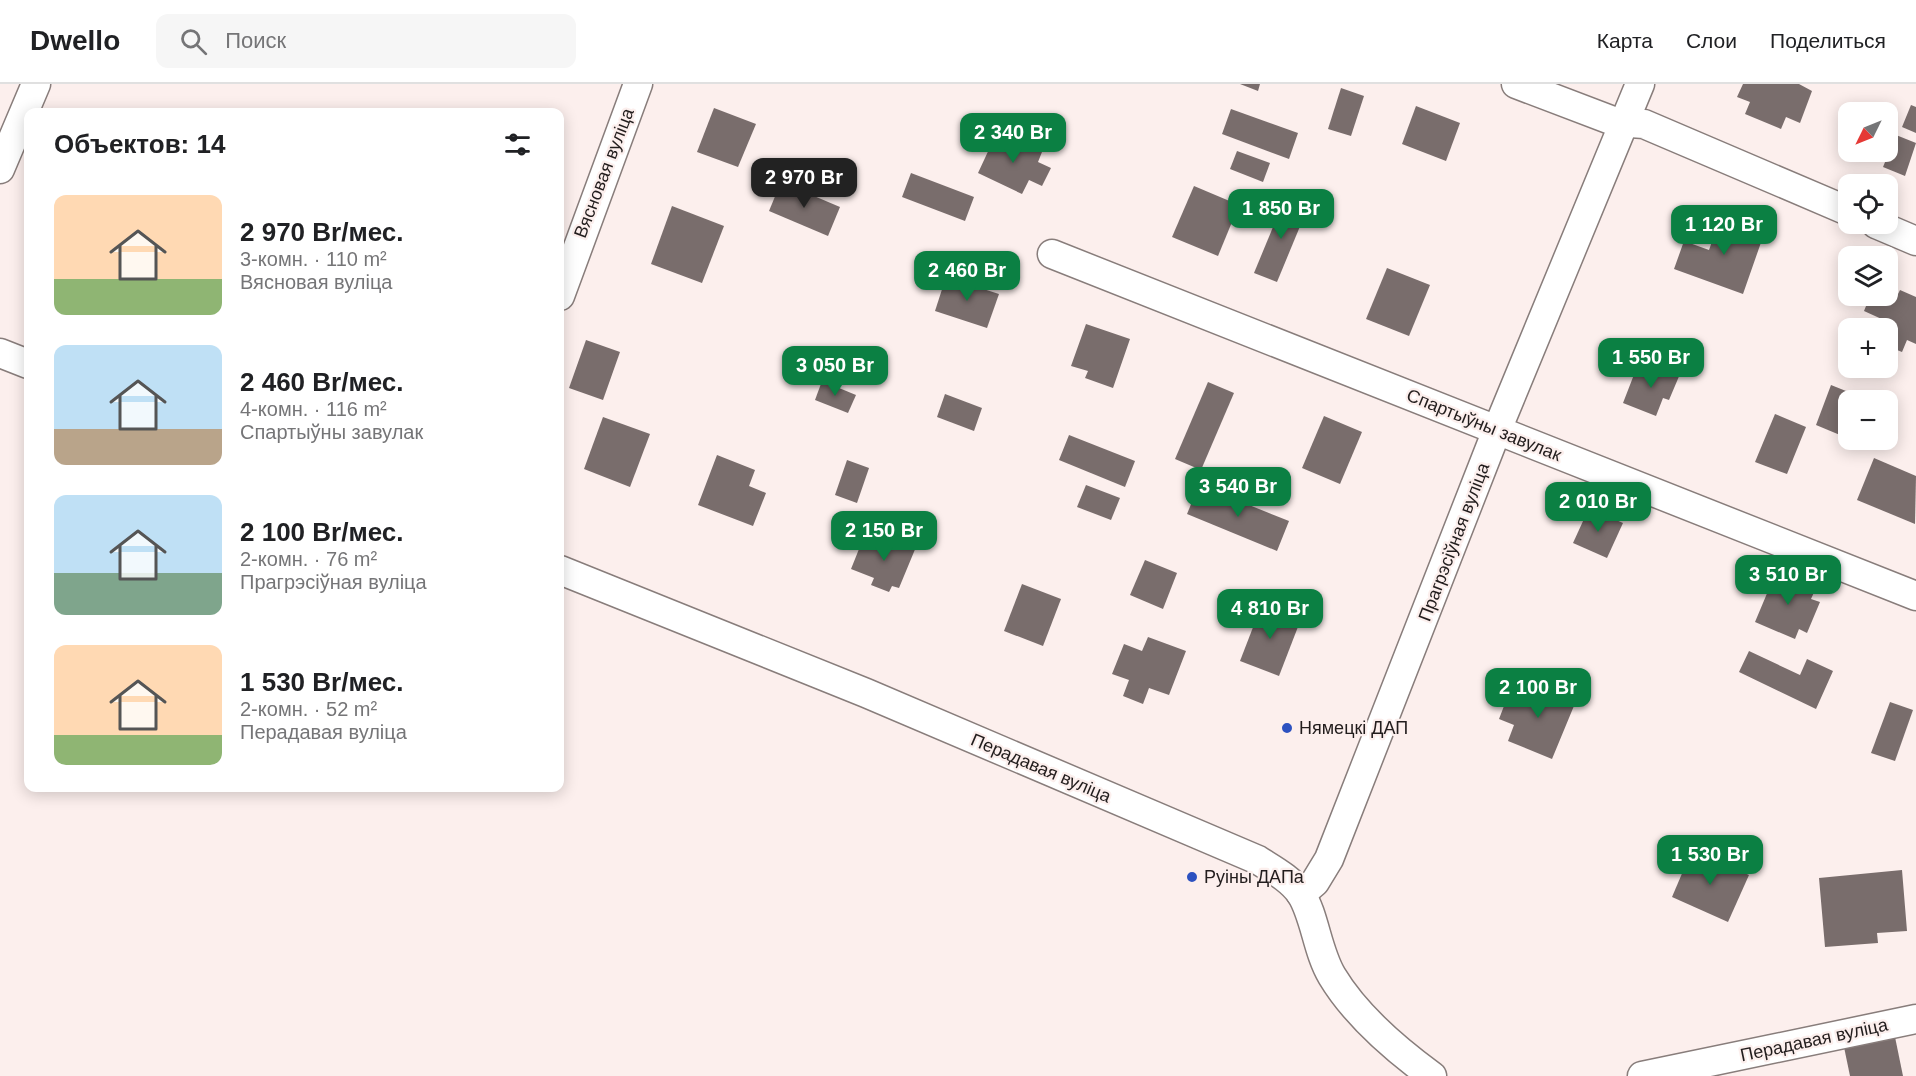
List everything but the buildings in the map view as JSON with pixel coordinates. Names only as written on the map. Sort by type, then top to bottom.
[{"type":"street","points":[[26,108],[36,84]]},
{"type":"street","name":"Вясновая вуліца","points":[[564,285],[638,84]]},
{"type":"street","points":[[1516,84],[1608,119],[1644,124],[1838,207]]},
{"type":"street","name":"Прагрэсіўная вуліца","points":[[1301,894],[1316,882],[1329,859],[1497,430],[1640,84]]},
{"type":"street","points":[[0,169],[24,112]]},
{"type":"street","points":[[1898,233],[1916,241]]},
{"type":"street","name":"Спартыўны завулак","points":[[1052,254],[1916,596]]},
{"type":"street","points":[[0,353],[24,362]]},
{"type":"street","name":"Перадавая вуліца","points":[[564,572],[866,693],[1258,860],[1282,876],[1301,894],[1319,948],[1332,975],[1353,1005],[1395,1047],[1432,1076]]},
{"type":"street","name":"Перадавая вуліца","points":[[1642,1076],[1916,1019]]},
{"type":"place","name":"Нямецкі ДАП","points":[[1287,728]]},
{"type":"place","name":"Руіны ДАПа","points":[[1192,877]]}]
